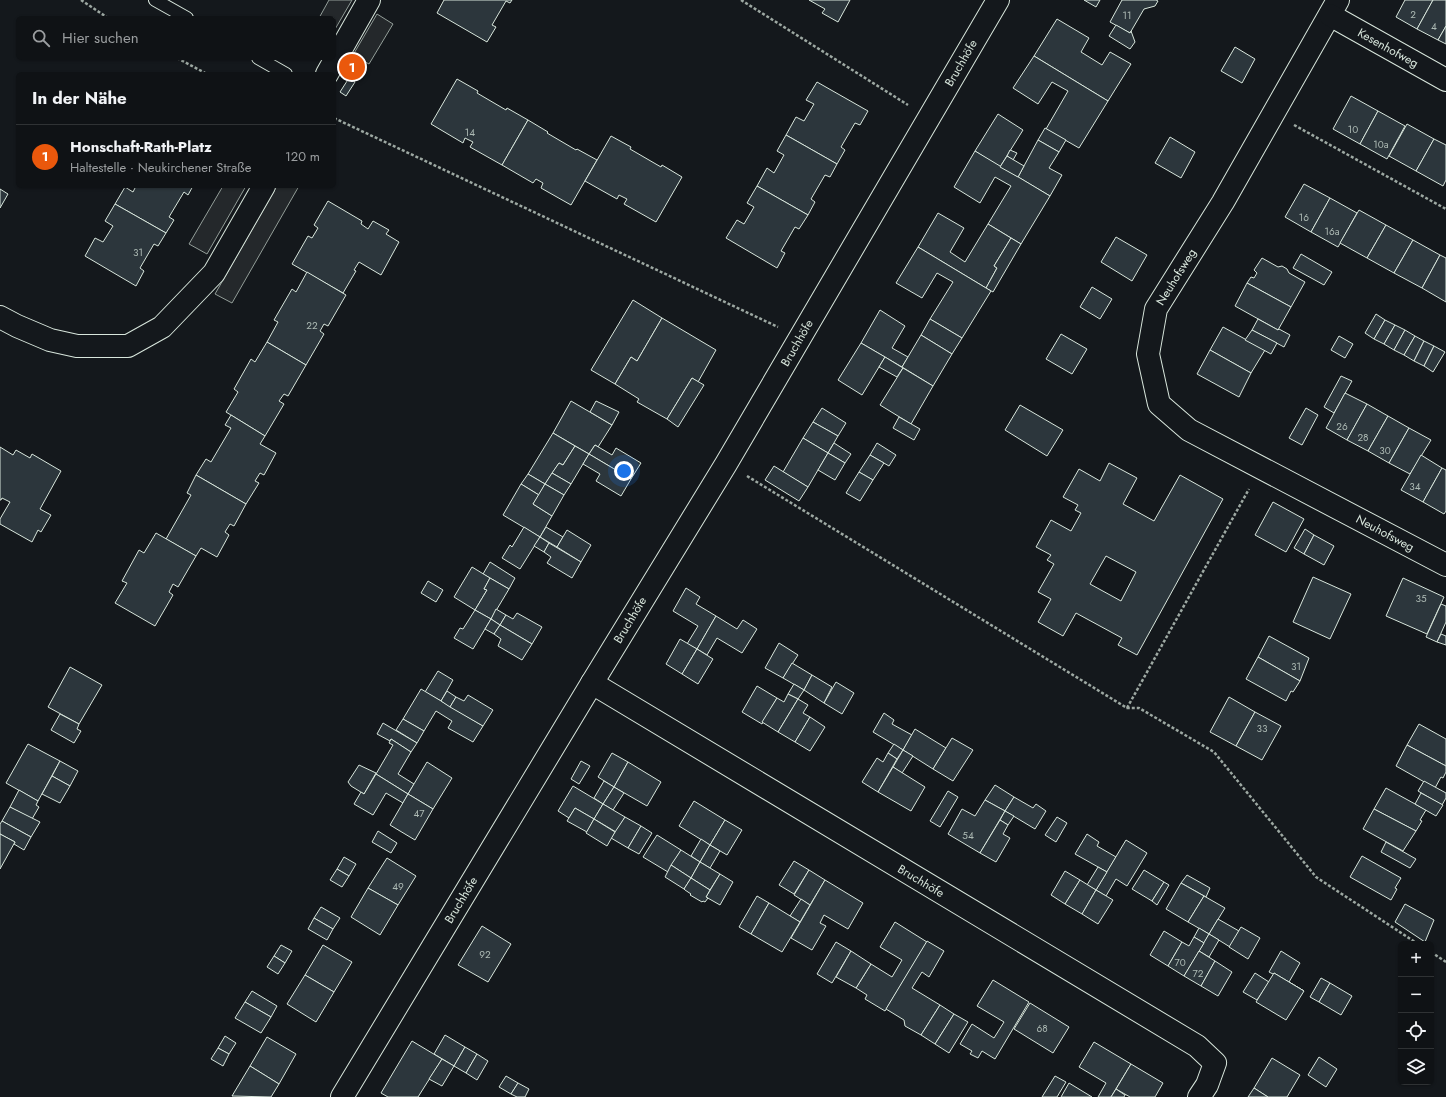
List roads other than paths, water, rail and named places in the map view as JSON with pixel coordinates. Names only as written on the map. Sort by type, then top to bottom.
[{"type":"street","points":[[336,58],[369,0]]},
{"type":"street","name":"Bruchhöfe","points":[[342,1097],[726,464],[998,0]]},
{"type":"street","name":"Kesenhofweg","points":[[1334,8],[1446,80]]},
{"type":"street","name":"Neuhofsweg","points":[[1334,8],[1223,202],[1156,310],[1148,354],[1159,404],[1189,430],[1446,565]]},
{"type":"street","points":[[328,72],[335,60]]},
{"type":"street","points":[[0,316],[17,326],[56,342],[77,346],[128,346],[162,327],[214,273],[263,188]]},
{"type":"street","name":"Bruchhöfe","points":[[592,683],[1198,1046],[1215,1063],[1207,1085],[1199,1097]]},
{"type":"lane","points":[[155,0],[183,16]]},
{"type":"lane","points":[[262,60],[282,72]]},
{"type":"place","name":"Honschaft-Rath-Platz","points":[[352,67]]}]
